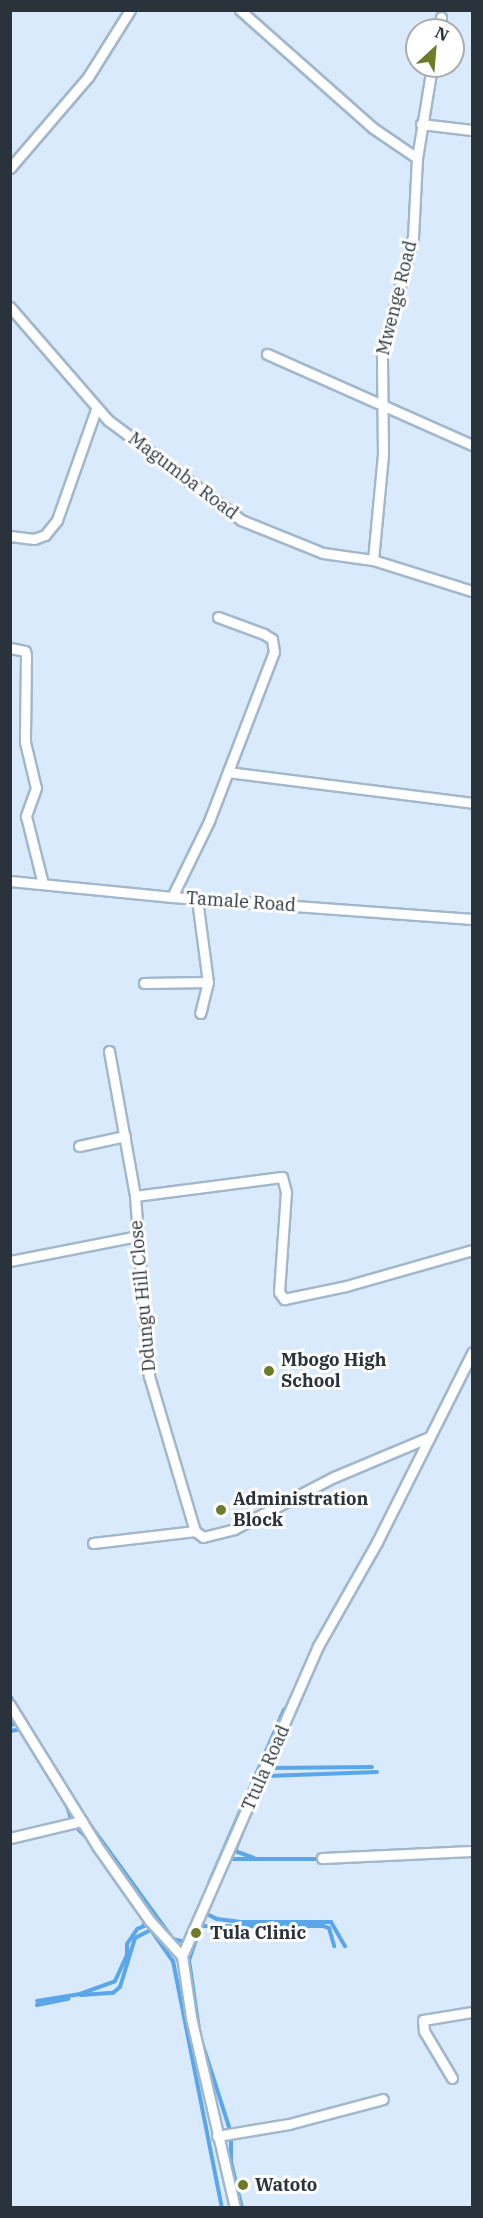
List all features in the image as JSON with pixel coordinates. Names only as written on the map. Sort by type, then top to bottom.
[{"type":"street","points":[[10,168],[88,77],[130,10]]},
{"type":"street","points":[[240,10],[372,128],[417,158]]},
{"type":"street","name":"Mwenge Road","points":[[373,560],[383,455],[380,403],[382,354],[413,237],[417,158],[430,78]]},
{"type":"street","points":[[421,124],[472,130]]},
{"type":"street","name":"Magumba Road","points":[[10,307],[96,409],[210,500],[241,520],[323,553],[373,560],[472,591]]},
{"type":"street","points":[[267,354],[472,445]]},
{"type":"street","points":[[10,536],[45,536],[57,520],[96,409]]},
{"type":"street","points":[[172,897],[228,772],[274,646],[264,634],[219,616]]},
{"type":"street","points":[[10,648],[25,651],[26,655],[25,742],[36,788],[26,816],[43,884]]},
{"type":"street","points":[[228,772],[472,803]]},
{"type":"street","name":"Tamale Road","points":[[10,881],[172,897],[472,919]]},
{"type":"street","points":[[197,899],[208,982],[200,1013]]},
{"type":"street","points":[[144,983],[208,982]]},
{"type":"street","name":"Ddungu Hill Close","points":[[109,1051],[135,1196],[149,1376],[195,1531]]},
{"type":"street","points":[[79,1146],[125,1136]]},
{"type":"street","points":[[135,1196],[282,1177],[286,1192],[279,1292],[284,1299],[346,1286],[395,1269],[472,1250]]},
{"type":"street","points":[[10,1261],[138,1236]]},
{"type":"street","name":"Ttula Road","points":[[182,1956],[318,1646],[472,1353]]},
{"type":"street","points":[[93,1543],[195,1531],[203,1537],[234,1529],[334,1477],[429,1437]]},
{"type":"street","points":[[10,1704],[81,1821],[150,1921],[182,1956],[217,2136],[235,2208]]},
{"type":"street","points":[[10,1728],[21,1725]]},
{"type":"street","points":[[10,1838],[81,1821]]},
{"type":"street","points":[[322,1858],[472,1851]]},
{"type":"street","points":[[452,2078],[424,2031],[423,2020],[472,2013]]},
{"type":"street","points":[[217,2136],[289,2124],[383,2099]]},
{"type":"waterway","points":[[10,1696],[50,1761]]},
{"type":"waterway","points":[[209,1883],[284,1710]]},
{"type":"waterway","points":[[10,1714],[14,1724],[10,1725]]},
{"type":"waterway","points":[[10,1731],[23,1729]]},
{"type":"waterway","points":[[259,1790],[277,1750]]},
{"type":"waterway","points":[[271,1768],[372,1767]]},
{"type":"waterway","points":[[267,1776],[377,1772]]},
{"type":"waterway","points":[[66,1803],[72,1821]]},
{"type":"waterway","points":[[253,1805],[235,1851],[254,1858]]},
{"type":"waterway","points":[[80,1811],[173,1939],[185,1942]]},
{"type":"waterway","points":[[74,1825],[90,1841]]},
{"type":"waterway","points":[[227,1863],[230,1859],[322,1859]]},
{"type":"waterway","points":[[205,1913],[217,1919],[241,1922],[331,1922],[345,1946]]},
{"type":"waterway","points":[[205,1914],[189,1960],[200,2036],[230,2130]]},
{"type":"waterway","points":[[37,2001],[80,1994],[115,1981],[127,1955],[127,1944],[137,1929],[144,1926],[144,1918]]},
{"type":"waterway","points":[[81,1995],[113,1993],[120,1987],[135,1938],[151,1930],[146,1923]]},
{"type":"waterway","points":[[201,1926],[323,1926],[329,1928],[334,1946]]},
{"type":"waterway","points":[[151,1930],[173,1961],[222,2208]]},
{"type":"waterway","points":[[37,2005],[68,1999]]},
{"type":"waterway","points":[[231,2136],[231,2162],[242,2208]]},
{"type":"place","name":"Mbogo High School","points":[[269,1371]]},
{"type":"place","name":"Administration Block","points":[[221,1510]]},
{"type":"place","name":"Tula Clinic","points":[[196,1933]]},
{"type":"place","name":"Watoto","points":[[243,2185]]}]
